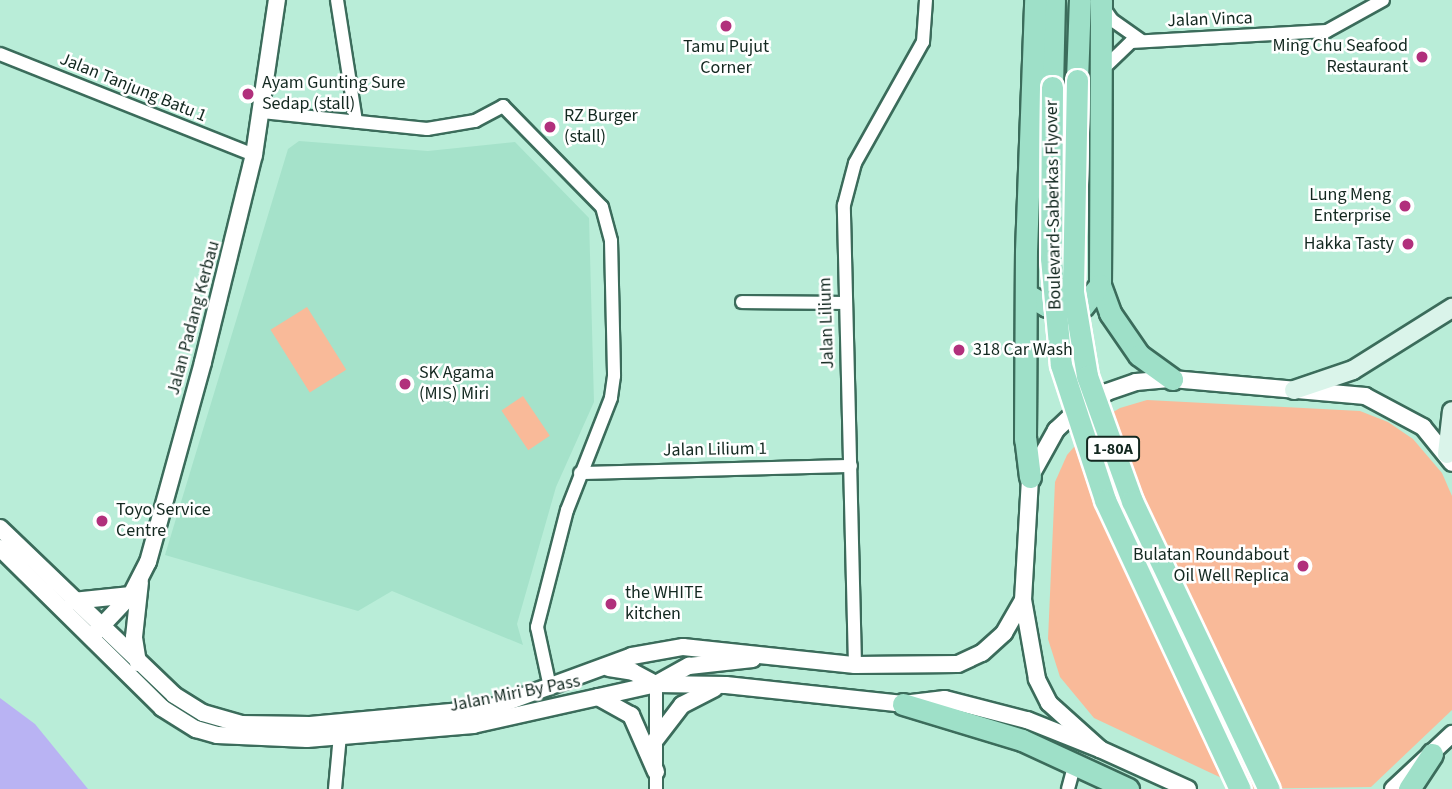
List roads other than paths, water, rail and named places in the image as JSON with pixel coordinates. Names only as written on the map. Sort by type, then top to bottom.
[{"type":"highway","points":[[1030,477],[1025,439],[1026,294],[1035,0]]},
{"type":"highway","name":"Boulevard-Saberkas Flyover","points":[[1054,0],[1051,258],[1060,365],[1105,500],[1240,789]]},
{"type":"highway","name":"Boulevard-Saberkas Flyover","points":[[1080,0],[1073,292],[1087,376],[1132,501],[1269,789]]},
{"type":"highway","points":[[1101,2],[1100,285],[1110,313],[1139,355],[1172,379]]},
{"type":"highway","points":[[1026,294],[1047,306],[1083,306],[1100,285]]},
{"type":"highway","points":[[903,704],[1022,740],[1128,789]]},
{"type":"highway","points":[[1409,789],[1432,754]]},
{"type":"main road","points":[[1294,390],[1353,370],[1452,308]]},
{"type":"main road","points":[[1450,459],[1452,411]]},
{"type":"street","name":"Jalan Padang Kerbau","points":[[95,633],[131,595],[140,579],[204,362],[254,155],[278,0]]},
{"type":"street","points":[[337,0],[356,122]]},
{"type":"street","name":"Jalan Lilium","points":[[855,664],[851,466],[843,303],[844,205],[855,163],[923,42],[926,0]]},
{"type":"street","points":[[1359,12],[1370,0]]},
{"type":"street","points":[[1359,12],[1383,0]]},
{"type":"street","points":[[1101,2],[1112,20],[1141,40]]},
{"type":"street","name":"Jalan Vinca","points":[[1141,40],[1327,31],[1359,12]]},
{"type":"street","points":[[1101,74],[1120,48],[1141,40]]},
{"type":"street","name":"Jalan Tanjung Batu 1","points":[[0,54],[254,155]]},
{"type":"street","points":[[262,112],[427,129],[453,127],[503,106],[602,207],[611,241],[614,376],[611,398],[580,473],[537,627],[550,687]]},
{"type":"street","points":[[742,302],[843,303]]},
{"type":"street","points":[[1188,789],[1100,749],[1049,703],[1028,649],[1023,600],[1030,477],[1056,430],[1082,406],[1121,386],[1172,379],[1366,396],[1390,405],[1423,427],[1450,459]]},
{"type":"street","name":"Jalan Lilium 1","points":[[580,473],[851,466]]},
{"type":"street","name":"Jalan Miri By Pass","points":[[0,528],[73,601],[95,633],[138,663],[190,707],[241,724],[288,726],[436,715],[499,705],[632,656],[683,647],[855,664],[958,664],[982,653],[1004,634],[1023,600]]},
{"type":"street","name":"Jalan Miri By Pass","points":[[0,548],[95,633],[162,708],[196,729],[276,739],[473,725],[656,684],[726,685],[903,704],[945,699],[985,708],[1100,749]]},
{"type":"street","points":[[138,663],[134,638],[140,579]]},
{"type":"street","points":[[73,601],[131,595]]},
{"type":"street","points":[[656,684],[689,666],[779,655]]},
{"type":"street","points":[[605,668],[625,669],[656,684]]},
{"type":"street","points":[[656,684],[656,781]]},
{"type":"street","points":[[656,739],[682,705],[726,685]]},
{"type":"street","points":[[598,697],[631,715],[656,781]]},
{"type":"street","points":[[1393,789],[1452,734]]},
{"type":"street","points":[[335,789],[340,735]]},
{"type":"street","points":[[1068,789],[1075,763]]},
{"type":"place","name":"Tamu Pujut Corner","points":[[726,26]]},
{"type":"place","name":"Ming Chu Seafood Restaurant","points":[[1422,57]]},
{"type":"place","name":"Ayam Gunting Sure Sedap (stall)","points":[[248,94]]},
{"type":"place","name":"RZ Burger (stall)","points":[[550,127]]},
{"type":"place","name":"Lung Meng Enterprise","points":[[1405,206]]},
{"type":"place","name":"Hakka Tasty","points":[[1408,244]]},
{"type":"place","name":"318 Car Wash","points":[[959,350]]},
{"type":"place","name":"SK Agama (MIS) Miri","points":[[405,384]]},
{"type":"place","name":"Toyo Service Centre","points":[[102,521]]},
{"type":"place","name":"Bulatan Roundabout Oil Well Replica","points":[[1303,566]]},
{"type":"place","name":"the WHITE kitchen","points":[[611,604]]}]
